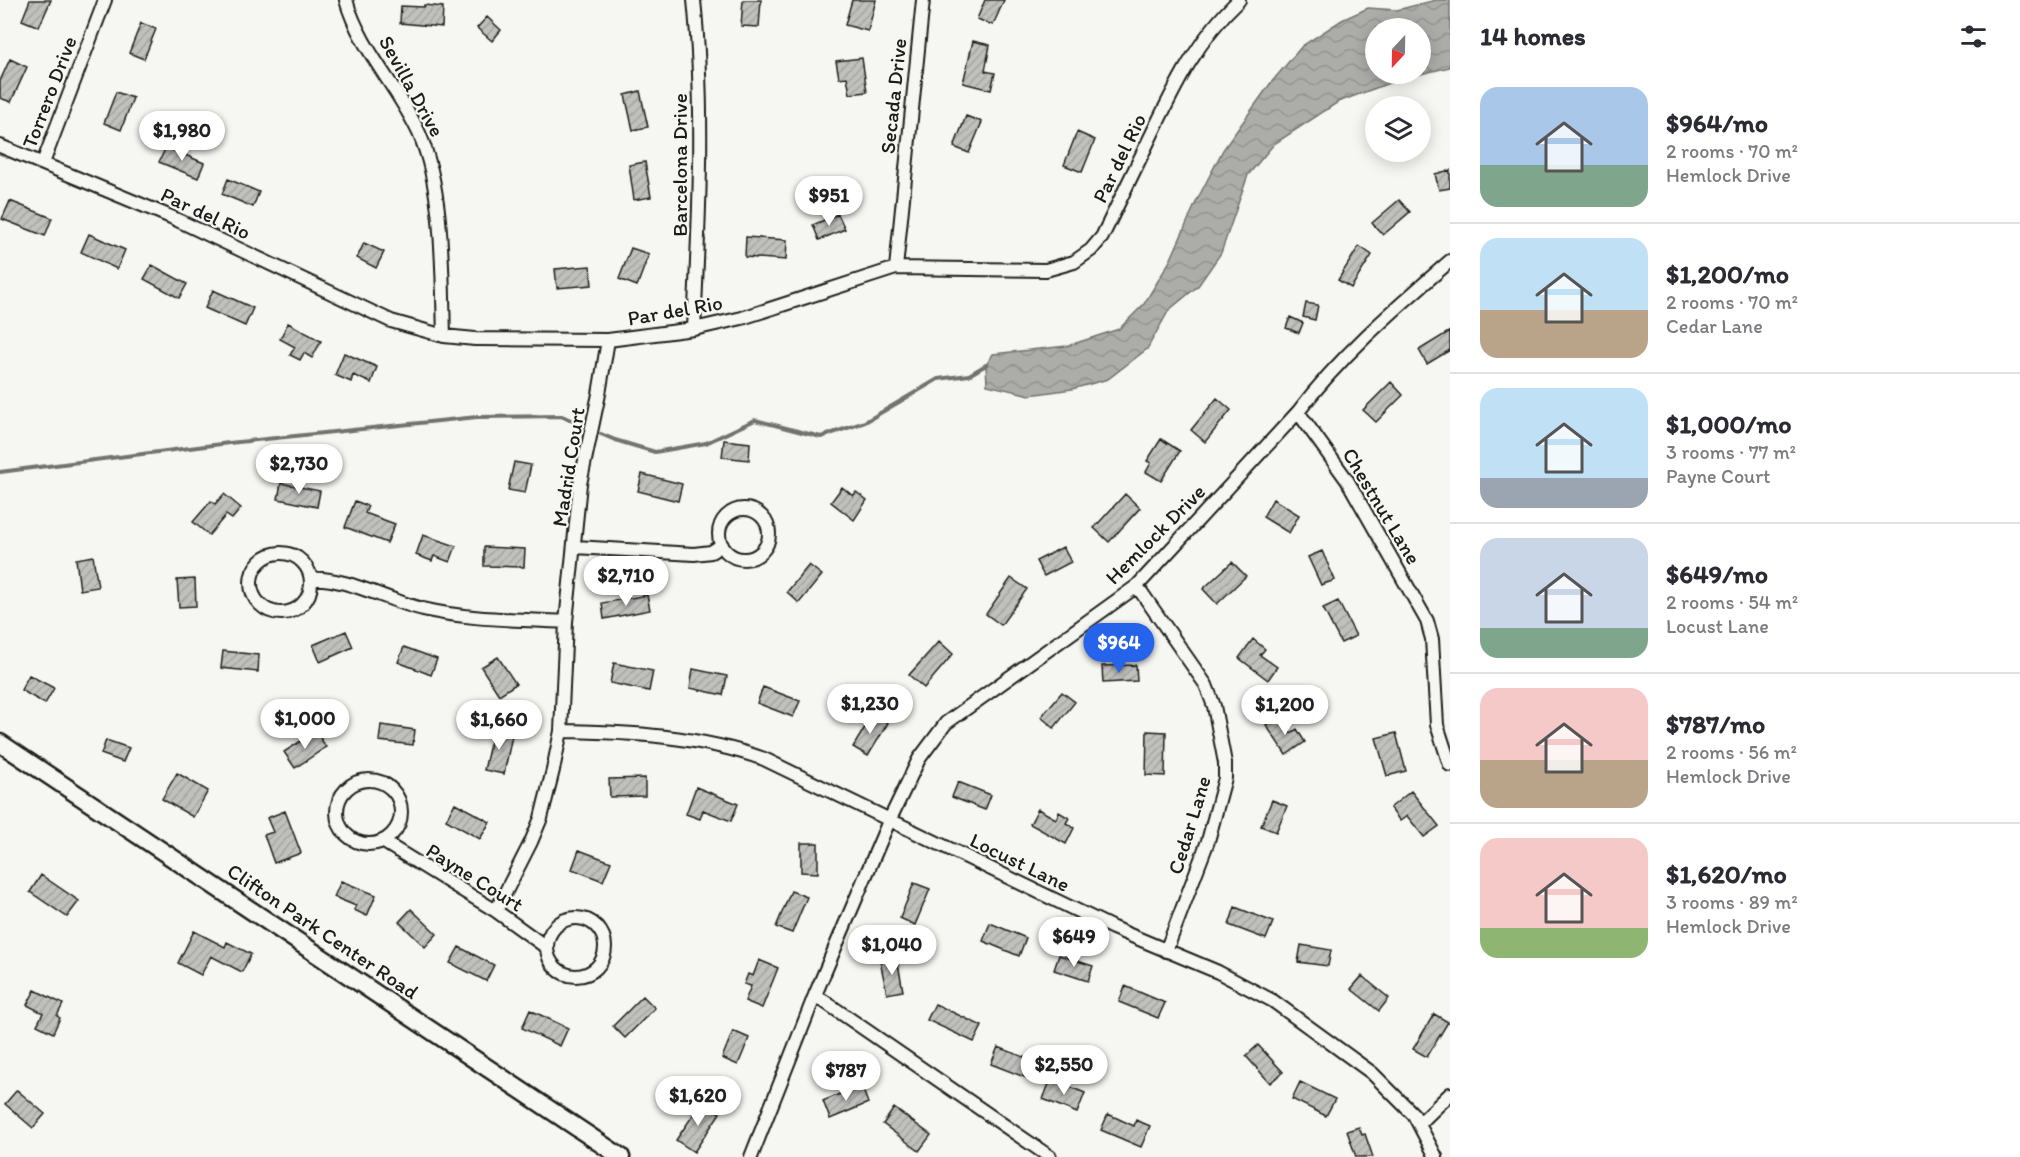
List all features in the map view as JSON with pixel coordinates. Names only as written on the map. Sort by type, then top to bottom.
[{"type":"street","name":"Torrero Drive","points":[[43,163],[105,0]]},
{"type":"street","name":"Sevilla Drive","points":[[346,0],[359,30],[417,130],[428,155],[435,185],[444,336]]},
{"type":"street","name":"Barcelona Drive","points":[[693,0],[698,38],[699,143],[694,329]]},
{"type":"street","name":"Secada Drive","points":[[896,267],[922,0]]},
{"type":"street","name":"Par del Rio","points":[[0,146],[171,217],[391,321],[444,336],[475,339],[608,340],[694,329],[742,318],[896,267],[1046,270],[1074,262],[1091,250],[1102,237],[1176,83],[1206,35],[1222,15],[1239,0]]},
{"type":"street","name":"Hemlock Drive","points":[[752,1157],[815,995],[889,821],[919,759],[946,723],[1137,586],[1298,412],[1321,381],[1369,333],[1450,261]]},
{"type":"street","name":"Madrid Court","points":[[496,911],[541,818],[561,731],[566,622],[580,484],[608,340]]},
{"type":"street","name":"Chestnut Lane","points":[[1298,412],[1347,480],[1427,621],[1434,659],[1437,725],[1450,765]]},
{"type":"street","points":[[747,509],[761,515],[766,521],[769,537],[767,544],[757,556],[749,559],[733,557],[722,545],[720,531],[722,523],[732,512],[747,509]]},
{"type":"street","points":[[575,547],[694,554],[711,552],[722,545]]},
{"type":"street","points":[[273,554],[288,554],[301,560],[311,579],[306,601],[295,611],[280,614],[265,610],[255,600],[250,586],[250,579],[256,566],[261,560],[273,554]]},
{"type":"street","points":[[311,579],[329,578],[422,609],[468,617],[566,622]]},
{"type":"street","name":"Cedar Lane","points":[[1137,586],[1206,685],[1214,706],[1226,763],[1225,778],[1208,841],[1166,951]]},
{"type":"street","name":"Locust Lane","points":[[561,731],[611,732],[711,743],[764,759],[1113,928],[1218,972],[1273,1000],[1372,1073],[1414,1115],[1436,1157]]},
{"type":"street","name":"Clifton Park Center Road","points":[[0,743],[621,1157]]},
{"type":"street","name":"Payne Court","points":[[382,841],[398,826],[401,810],[396,796],[392,790],[378,782],[356,783],[349,787],[338,806],[338,821],[352,839],[367,844],[382,841],[496,911],[546,947],[547,955],[554,968],[567,976],[582,976],[596,969],[604,957],[605,949],[602,934],[597,927],[584,919],[577,918],[555,926],[550,932],[546,947]]},
{"type":"street","points":[[815,995],[1050,1157]]},
{"type":"street","points":[[1419,1124],[1450,1094]]},
{"type":"water","points":[[1436,0],[1450,0],[1450,67],[1431,72],[1431,18],[1365,18],[1365,84],[1387,84],[1338,102],[1274,144],[1248,175],[1221,253],[1198,286],[1169,310],[1147,349],[1108,379],[1072,389],[1030,395],[987,385],[986,365],[993,354],[1067,346],[1119,329],[1144,304],[1170,261],[1197,200],[1223,150],[1270,84],[1302,46],[1342,20],[1368,8],[1397,10]]},
{"type":"building","points":[[30,0],[51,0],[39,27],[22,20]]},
{"type":"building","points":[[743,0],[761,0],[759,27],[741,26]]},
{"type":"building","points":[[852,0],[876,0],[868,31],[845,25]]},
{"type":"building","points":[[985,0],[1004,0],[993,25],[977,19]]},
{"type":"building","points":[[424,5],[443,7],[442,27],[400,23],[401,6],[424,7]]},
{"type":"building","points":[[487,17],[501,30],[492,41],[477,28]]},
{"type":"building","points":[[141,23],[156,29],[144,59],[129,53]]},
{"type":"building","points":[[973,41],[990,45],[985,71],[995,73],[991,90],[963,83]]},
{"type":"building","points":[[862,58],[867,92],[850,94],[847,77],[839,78],[836,61]]},
{"type":"building","points":[[10,59],[27,67],[11,102],[0,98],[0,81]]},
{"type":"building","points":[[640,91],[648,127],[633,130],[625,95]]},
{"type":"building","points":[[116,92],[133,98],[121,130],[104,123]]},
{"type":"building","points":[[966,116],[982,122],[969,153],[954,147]]},
{"type":"building","points":[[1077,132],[1095,140],[1082,172],[1064,165]]},
{"type":"building","points":[[166,147],[204,163],[198,178],[159,162]]},
{"type":"building","points":[[645,162],[651,197],[634,200],[629,165]]},
{"type":"building","points":[[1450,170],[1450,188],[1439,190],[1435,174]]},
{"type":"building","points":[[228,179],[259,192],[253,207],[222,194]]},
{"type":"building","points":[[1399,200],[1410,212],[1383,235],[1372,223]]},
{"type":"building","points":[[10,201],[52,218],[45,236],[2,219]]},
{"type":"building","points":[[838,214],[845,229],[819,240],[813,225]]},
{"type":"building","points":[[89,234],[125,250],[117,269],[81,252]]},
{"type":"building","points":[[746,237],[787,240],[786,260],[745,257]]},
{"type":"building","points":[[364,243],[384,252],[376,268],[357,258]]},
{"type":"building","points":[[1359,246],[1372,255],[1351,288],[1338,280]]},
{"type":"building","points":[[631,248],[649,254],[637,286],[619,279]]},
{"type":"building","points":[[152,265],[187,284],[179,298],[144,279]]},
{"type":"building","points":[[590,266],[592,285],[557,288],[555,269]]},
{"type":"building","points":[[213,290],[253,308],[245,326],[205,308]]},
{"type":"building","points":[[1306,303],[1318,305],[1315,320],[1303,317]]},
{"type":"building","points":[[1290,317],[1303,323],[1299,333],[1286,328]]},
{"type":"building","points":[[288,323],[321,341],[312,358],[304,353],[300,360],[290,355],[295,347],[280,339]]},
{"type":"building","points":[[1450,331],[1450,350],[1427,364],[1419,350]]},
{"type":"building","points":[[344,353],[377,367],[371,383],[353,375],[351,382],[335,375]]},
{"type":"building","points":[[1391,382],[1403,395],[1376,422],[1363,410]]},
{"type":"building","points":[[1217,398],[1231,410],[1205,442],[1191,430]]},
{"type":"building","points":[[1161,439],[1180,451],[1161,481],[1146,472],[1151,463],[1147,461]]},
{"type":"building","points":[[724,440],[750,443],[749,460],[722,457]]},
{"type":"building","points":[[514,462],[531,465],[525,493],[508,490]]},
{"type":"building","points":[[642,474],[682,484],[678,501],[638,491]]},
{"type":"building","points":[[281,483],[320,491],[317,507],[278,499]]},
{"type":"building","points":[[842,487],[853,496],[856,492],[867,500],[854,520],[831,502]]},
{"type":"building","points":[[224,494],[241,508],[232,519],[226,515],[209,535],[193,522],[211,501],[215,504]]},
{"type":"building","points":[[1125,494],[1140,508],[1109,542],[1094,528]]},
{"type":"building","points":[[1273,499],[1299,515],[1289,533],[1263,517]]},
{"type":"building","points":[[355,501],[368,506],[365,513],[395,524],[387,543],[345,527]]},
{"type":"building","points":[[423,535],[456,546],[450,562],[434,556],[432,561],[416,555]]},
{"type":"building","points":[[484,547],[525,549],[524,567],[484,566]]},
{"type":"building","points":[[1063,547],[1071,562],[1044,576],[1036,561]]},
{"type":"building","points":[[1322,551],[1335,580],[1321,585],[1308,557]]},
{"type":"building","points":[[93,556],[98,587],[80,590],[76,559]]},
{"type":"building","points":[[1232,562],[1246,576],[1217,604],[1203,589]]},
{"type":"building","points":[[809,565],[822,575],[799,603],[787,592]]},
{"type":"building","points":[[1011,578],[1027,589],[1001,625],[986,614]]},
{"type":"building","points":[[195,579],[196,606],[179,607],[177,580]]},
{"type":"building","points":[[647,595],[650,610],[604,619],[602,603]]},
{"type":"building","points":[[1338,601],[1356,636],[1341,643],[1323,608]]},
{"type":"building","points":[[346,631],[353,647],[320,662],[313,645]]},
{"type":"building","points":[[1253,639],[1265,649],[1260,655],[1277,667],[1268,680],[1239,658]]},
{"type":"building","points":[[939,641],[953,654],[924,688],[909,675]]},
{"type":"building","points":[[404,647],[437,659],[431,675],[398,662]]},
{"type":"building","points":[[223,651],[259,655],[258,672],[221,668]]},
{"type":"building","points":[[498,657],[516,684],[499,695],[481,667]]},
{"type":"building","points":[[614,663],[653,671],[649,691],[610,683]]},
{"type":"building","points":[[1136,665],[1137,681],[1103,683],[1102,666]]},
{"type":"building","points":[[693,669],[727,676],[723,695],[690,688]]},
{"type":"building","points":[[29,675],[54,688],[45,704],[21,690]]},
{"type":"building","points":[[763,687],[800,701],[793,717],[757,703]]},
{"type":"building","points":[[1062,692],[1075,702],[1054,728],[1041,717]]},
{"type":"building","points":[[873,714],[888,723],[868,756],[853,747]]},
{"type":"building","points":[[1280,716],[1291,733],[1297,729],[1305,742],[1286,755],[1266,725]]},
{"type":"building","points":[[381,725],[415,730],[413,745],[379,741]]},
{"type":"building","points":[[494,727],[513,731],[504,774],[484,770]]},
{"type":"building","points":[[316,731],[326,747],[295,768],[284,752]]},
{"type":"building","points":[[1147,731],[1166,732],[1165,776],[1146,775]]},
{"type":"building","points":[[1396,733],[1406,771],[1387,776],[1376,738]]},
{"type":"building","points":[[106,740],[129,748],[123,762],[101,754]]},
{"type":"building","points":[[177,773],[208,791],[193,817],[162,799]]},
{"type":"building","points":[[645,778],[645,796],[610,797],[609,779]]},
{"type":"building","points":[[958,782],[991,795],[985,810],[952,797]]},
{"type":"building","points":[[696,787],[738,804],[731,821],[703,810],[700,819],[686,814]]},
{"type":"building","points":[[1411,791],[1439,826],[1424,837],[1407,816],[1400,821],[1390,808]]},
{"type":"building","points":[[1272,800],[1287,806],[1276,832],[1261,826]]},
{"type":"building","points":[[455,803],[490,822],[480,839],[446,820]]},
{"type":"building","points":[[1038,809],[1056,819],[1059,812],[1069,818],[1066,823],[1074,828],[1066,844],[1030,824]]},
{"type":"building","points":[[285,811],[301,853],[274,863],[264,835],[273,832],[267,818]]},
{"type":"building","points":[[801,843],[818,843],[818,873],[801,872]]},
{"type":"building","points":[[579,850],[611,862],[603,881],[572,869]]},
{"type":"building","points":[[41,875],[79,901],[67,917],[30,892]]},
{"type":"building","points":[[341,881],[376,895],[367,916],[354,910],[356,906],[334,897]]},
{"type":"building","points":[[914,883],[930,889],[915,925],[900,918]]},
{"type":"building","points":[[791,891],[807,897],[792,933],[776,927]]},
{"type":"building","points":[[1235,907],[1273,922],[1266,939],[1229,925]]},
{"type":"building","points":[[411,909],[437,934],[425,947],[399,922]]},
{"type":"building","points":[[990,923],[1026,938],[1019,956],[983,941]]},
{"type":"building","points":[[194,931],[225,947],[227,942],[251,954],[242,972],[211,956],[201,975],[178,963]]},
{"type":"building","points":[[1301,945],[1331,950],[1328,966],[1298,962]]},
{"type":"building","points":[[459,947],[494,965],[486,981],[450,963]]},
{"type":"building","points":[[1059,955],[1093,966],[1088,981],[1054,970]]},
{"type":"building","points":[[897,958],[903,991],[887,994],[880,961]]},
{"type":"building","points":[[759,960],[778,968],[762,1008],[745,1001],[751,986],[744,984],[748,974],[753,976]]},
{"type":"building","points":[[1362,976],[1389,998],[1379,1011],[1351,989]]},
{"type":"building","points":[[1125,986],[1165,1003],[1158,1018],[1119,1002]]},
{"type":"building","points":[[35,990],[63,1004],[53,1033],[37,1025],[43,1013],[27,1005]]},
{"type":"building","points":[[643,996],[655,1008],[625,1038],[613,1026]]},
{"type":"building","points":[[935,1004],[982,1026],[974,1042],[927,1020]]},
{"type":"building","points":[[530,1010],[568,1028],[560,1046],[522,1028]]},
{"type":"building","points":[[1434,1014],[1448,1022],[1427,1057],[1413,1049]]},
{"type":"building","points":[[733,1031],[749,1038],[738,1065],[722,1058]]},
{"type":"building","points":[[1258,1045],[1283,1072],[1270,1083],[1246,1056]]},
{"type":"building","points":[[998,1047],[1034,1061],[1027,1078],[991,1064]]},
{"type":"building","points":[[1051,1079],[1085,1093],[1077,1113],[1043,1099]]},
{"type":"building","points":[[1300,1082],[1335,1099],[1326,1116],[1292,1099]]},
{"type":"building","points":[[861,1085],[868,1103],[830,1119],[823,1101]]},
{"type":"building","points":[[17,1090],[45,1114],[33,1128],[5,1104]]},
{"type":"building","points":[[702,1102],[720,1113],[694,1152],[676,1140]]},
{"type":"building","points":[[894,1108],[931,1135],[919,1151],[883,1124]]},
{"type":"building","points":[[1108,1114],[1134,1126],[1136,1120],[1150,1126],[1141,1147],[1101,1130]]},
{"type":"building","points":[[1359,1127],[1362,1135],[1365,1134],[1373,1157],[1356,1157],[1347,1131]]},
{"type":"waterway","points":[[601,434],[655,452],[706,443],[755,420],[821,437],[865,422],[938,379],[969,375],[986,365]]},
{"type":"waterway","points":[[0,472],[229,443],[477,417],[562,416],[582,425]]}]
